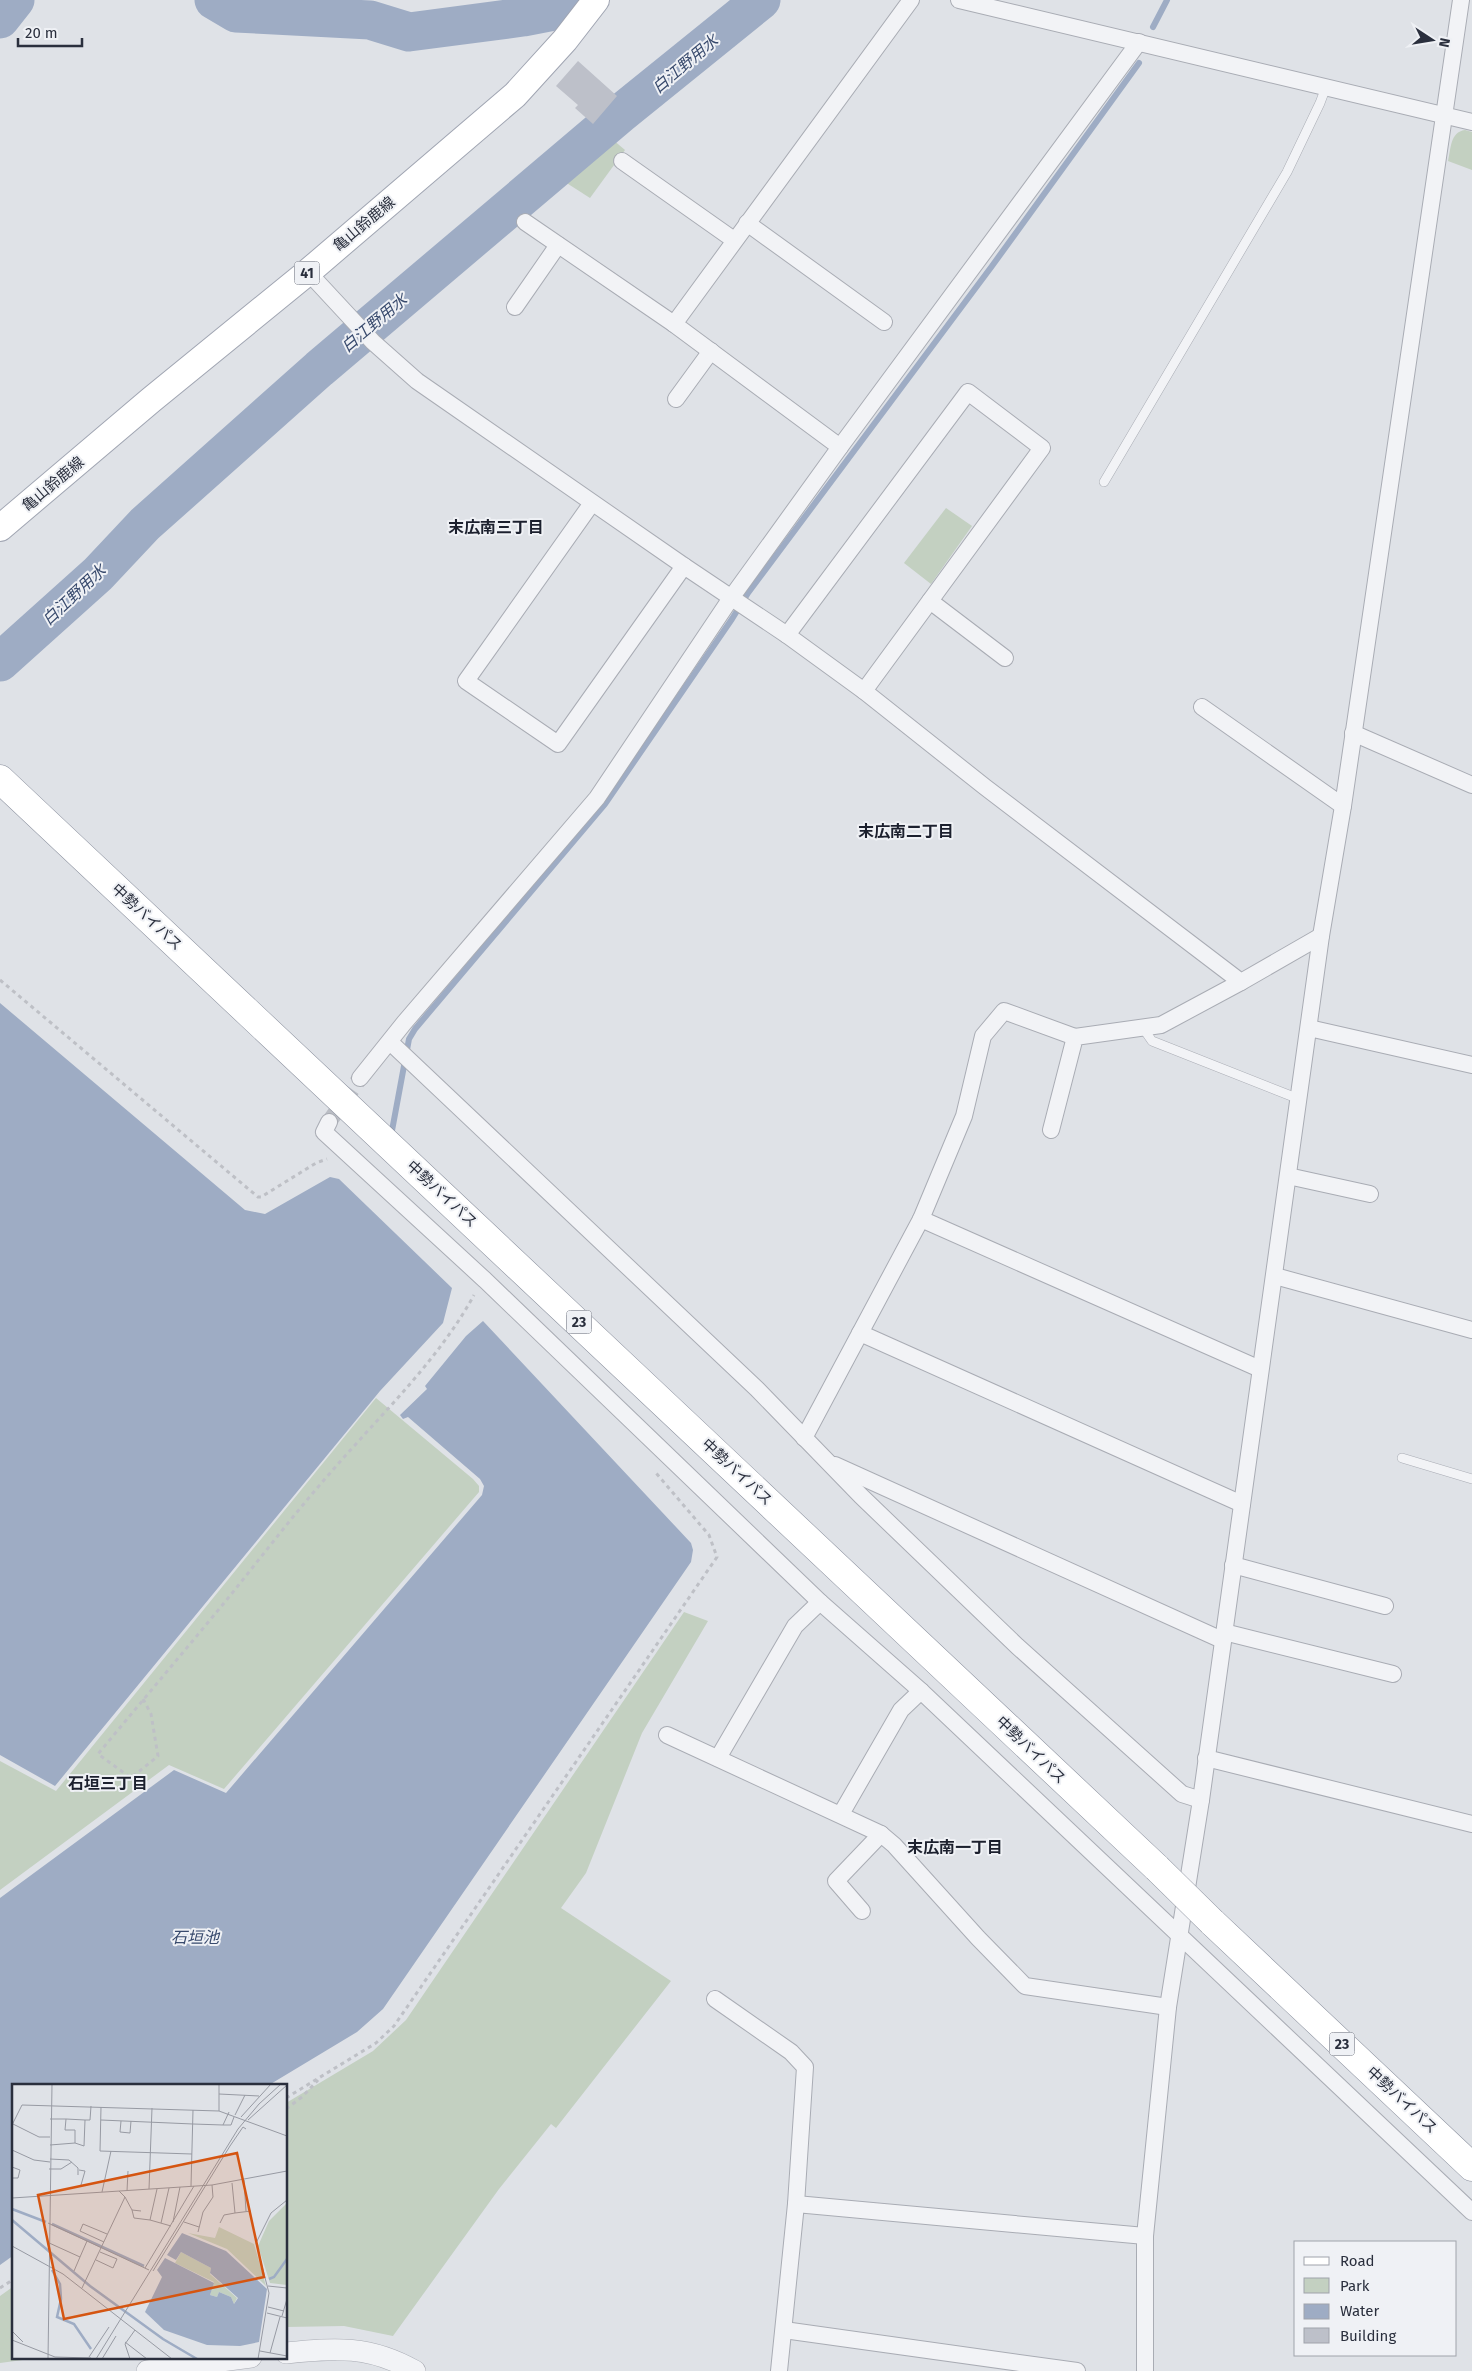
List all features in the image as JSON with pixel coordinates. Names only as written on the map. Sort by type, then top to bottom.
[{"type":"highway","name":"中勢バイパス","points":[[0,779],[1472,2167]]},
{"type":"main road","name":"亀山鈴鹿線","points":[[0,528],[150,400],[308,272],[515,95],[565,40],[596,0]]},
{"type":"street","points":[[674,324],[912,0]]},
{"type":"street","points":[[959,0],[1472,122]]},
{"type":"street","points":[[1145,2371],[1145,2236],[1168,2007],[1201,1800],[1321,936],[1354,733],[1461,0]]},
{"type":"street","points":[[360,1078],[597,798],[731,598],[840,447],[1140,42]]},
{"type":"street","points":[[622,161],[734,240]]},
{"type":"street","points":[[525,222],[674,324],[840,447]]},
{"type":"street","points":[[747,223],[884,322]]},
{"type":"street","points":[[515,307],[558,245]]},
{"type":"street","points":[[308,272],[373,342],[417,382],[787,635],[864,691],[985,787],[1241,982]]},
{"type":"street","points":[[676,400],[711,351]]},
{"type":"street","points":[[787,635],[968,392],[1042,448],[864,691]]},
{"type":"street","points":[[592,503],[466,681],[473,686],[558,744],[684,566]]},
{"type":"street","points":[[930,601],[1005,658]]},
{"type":"street","points":[[1202,707],[1343,806]]},
{"type":"street","points":[[1354,733],[1472,785]]},
{"type":"street","points":[[804,1438],[921,1219],[964,1116],[983,1036],[1004,1012],[1075,1037],[1161,1025],[1321,936]]},
{"type":"street","points":[[1309,1028],[1472,1065]]},
{"type":"street","points":[[1051,1130],[1075,1037]]},
{"type":"street","points":[[390,1042],[757,1390],[861,1496],[1024,1652],[1182,1794],[1201,1800]]},
{"type":"street","points":[[329,1122],[324,1132],[485,1280],[820,1602],[921,1691],[1472,2212]]},
{"type":"street","points":[[1288,1176],[1370,1194]]},
{"type":"street","points":[[921,1219],[1260,1369]]},
{"type":"street","points":[[1275,1276],[1472,1330]]},
{"type":"street","points":[[860,1333],[1242,1504]]},
{"type":"street","points":[[826,1461],[1223,1636],[1393,1674]]},
{"type":"street","points":[[1233,1565],[1385,1606]]},
{"type":"street","points":[[718,1758],[795,1626],[820,1602]]},
{"type":"street","points":[[842,1814],[902,1710],[921,1691]]},
{"type":"street","points":[[667,1734],[842,1814],[881,1834],[894,1845],[978,1938],[1025,1986],[1168,2007]]},
{"type":"street","points":[[1206,1758],[1472,1824]]},
{"type":"street","points":[[862,1911],[836,1881],[881,1834]]},
{"type":"street","points":[[715,1999],[791,2052],[805,2067],[796,2204],[779,2371]]},
{"type":"street","points":[[796,2204],[1145,2236]]},
{"type":"street","points":[[784,2330],[1077,2371]]},
{"type":"street","points":[[288,2353],[336,2348],[372,2353],[401,2363],[415,2371]]},
{"type":"street","points":[[147,2371],[244,2358]]},
{"type":"lane","points":[[1104,482],[1287,172],[1326,87]]},
{"type":"lane","points":[[1143,1028],[1152,1041],[1299,1099]]},
{"type":"lane","points":[[1402,1458],[1472,1479]]},
{"type":"path","points":[[0,980],[258,1197],[261,1197],[316,1163],[333,1159]]},
{"type":"path","points":[[143,1699],[151,1714],[158,1756],[131,1778],[98,1754],[143,1699],[331,1471],[388,1410],[461,1319],[478,1288]]},
{"type":"path","points":[[288,2097],[376,2043],[394,2026],[716,1557],[709,1534],[654,1471]]},
{"type":"path","points":[[288,2108],[302,2098],[322,2076]]},
{"type":"path","points":[[0,2288],[12,2280]]},
{"type":"green space","points":[[1465,130],[1472,132],[1472,170],[1448,161],[1456,134]]},
{"type":"green space","points":[[612,139],[625,150],[590,198],[562,180]]},
{"type":"green space","points":[[946,508],[972,526],[931,584],[904,563]]},
{"type":"green space","points":[[376,1398],[473,1479],[479,1486],[479,1492],[224,1789],[169,1765],[0,1890],[0,1761],[56,1791]]},
{"type":"green space","points":[[684,1612],[708,1621],[642,1733],[586,1873],[561,1908],[671,1981],[556,2128],[551,2124],[499,2189],[393,2336],[344,2326],[288,2327],[288,2102],[373,2051],[406,2020]]},
{"type":"green space","points":[[12,2287],[12,2358],[38,2358],[0,2363],[0,2296]]},
{"type":"water","points":[[0,1003],[245,1210],[265,1214],[330,1177],[339,1179],[452,1288],[443,1323],[380,1391],[55,1786],[0,1755]]},
{"type":"water","name":"石垣池","points":[[483,1321],[691,1543],[693,1550],[691,1562],[383,2009],[357,2032],[271,2084],[12,2084],[12,2256],[0,2265],[0,1898],[174,1770],[226,1793],[482,1495],[484,1486],[480,1479],[408,1417],[403,1419],[400,1415],[427,1389],[425,1386],[466,1336]]},
{"type":"building","points":[[578,61],[617,96],[593,124],[575,108],[578,105],[556,86]]},
{"type":"waterway","name":"白江野用水","points":[[0,19],[15,0]]},
{"type":"waterway","name":"白江野用水","points":[[214,0],[236,13],[370,20],[409,32],[523,17],[564,9],[571,0]]},
{"type":"waterway","name":"白江野用水","points":[[0,662],[98,574],[145,524],[319,369],[620,114],[761,0]]},
{"type":"waterway","points":[[1153,27],[1167,0]]},
{"type":"waterway","points":[[391,1136],[409,1039],[415,1029],[605,804],[748,593],[992,266],[1139,63]]},
{"type":"tunnel","points":[[329,1122],[360,1078]]},
{"type":"district","name":"末広南三丁目","points":[[496,527]]},
{"type":"district","name":"末広南二丁目","points":[[906,831]]},
{"type":"district","name":"石垣三丁目","points":[[108,1783]]},
{"type":"district","name":"末広南一丁目","points":[[955,1847]]}]
